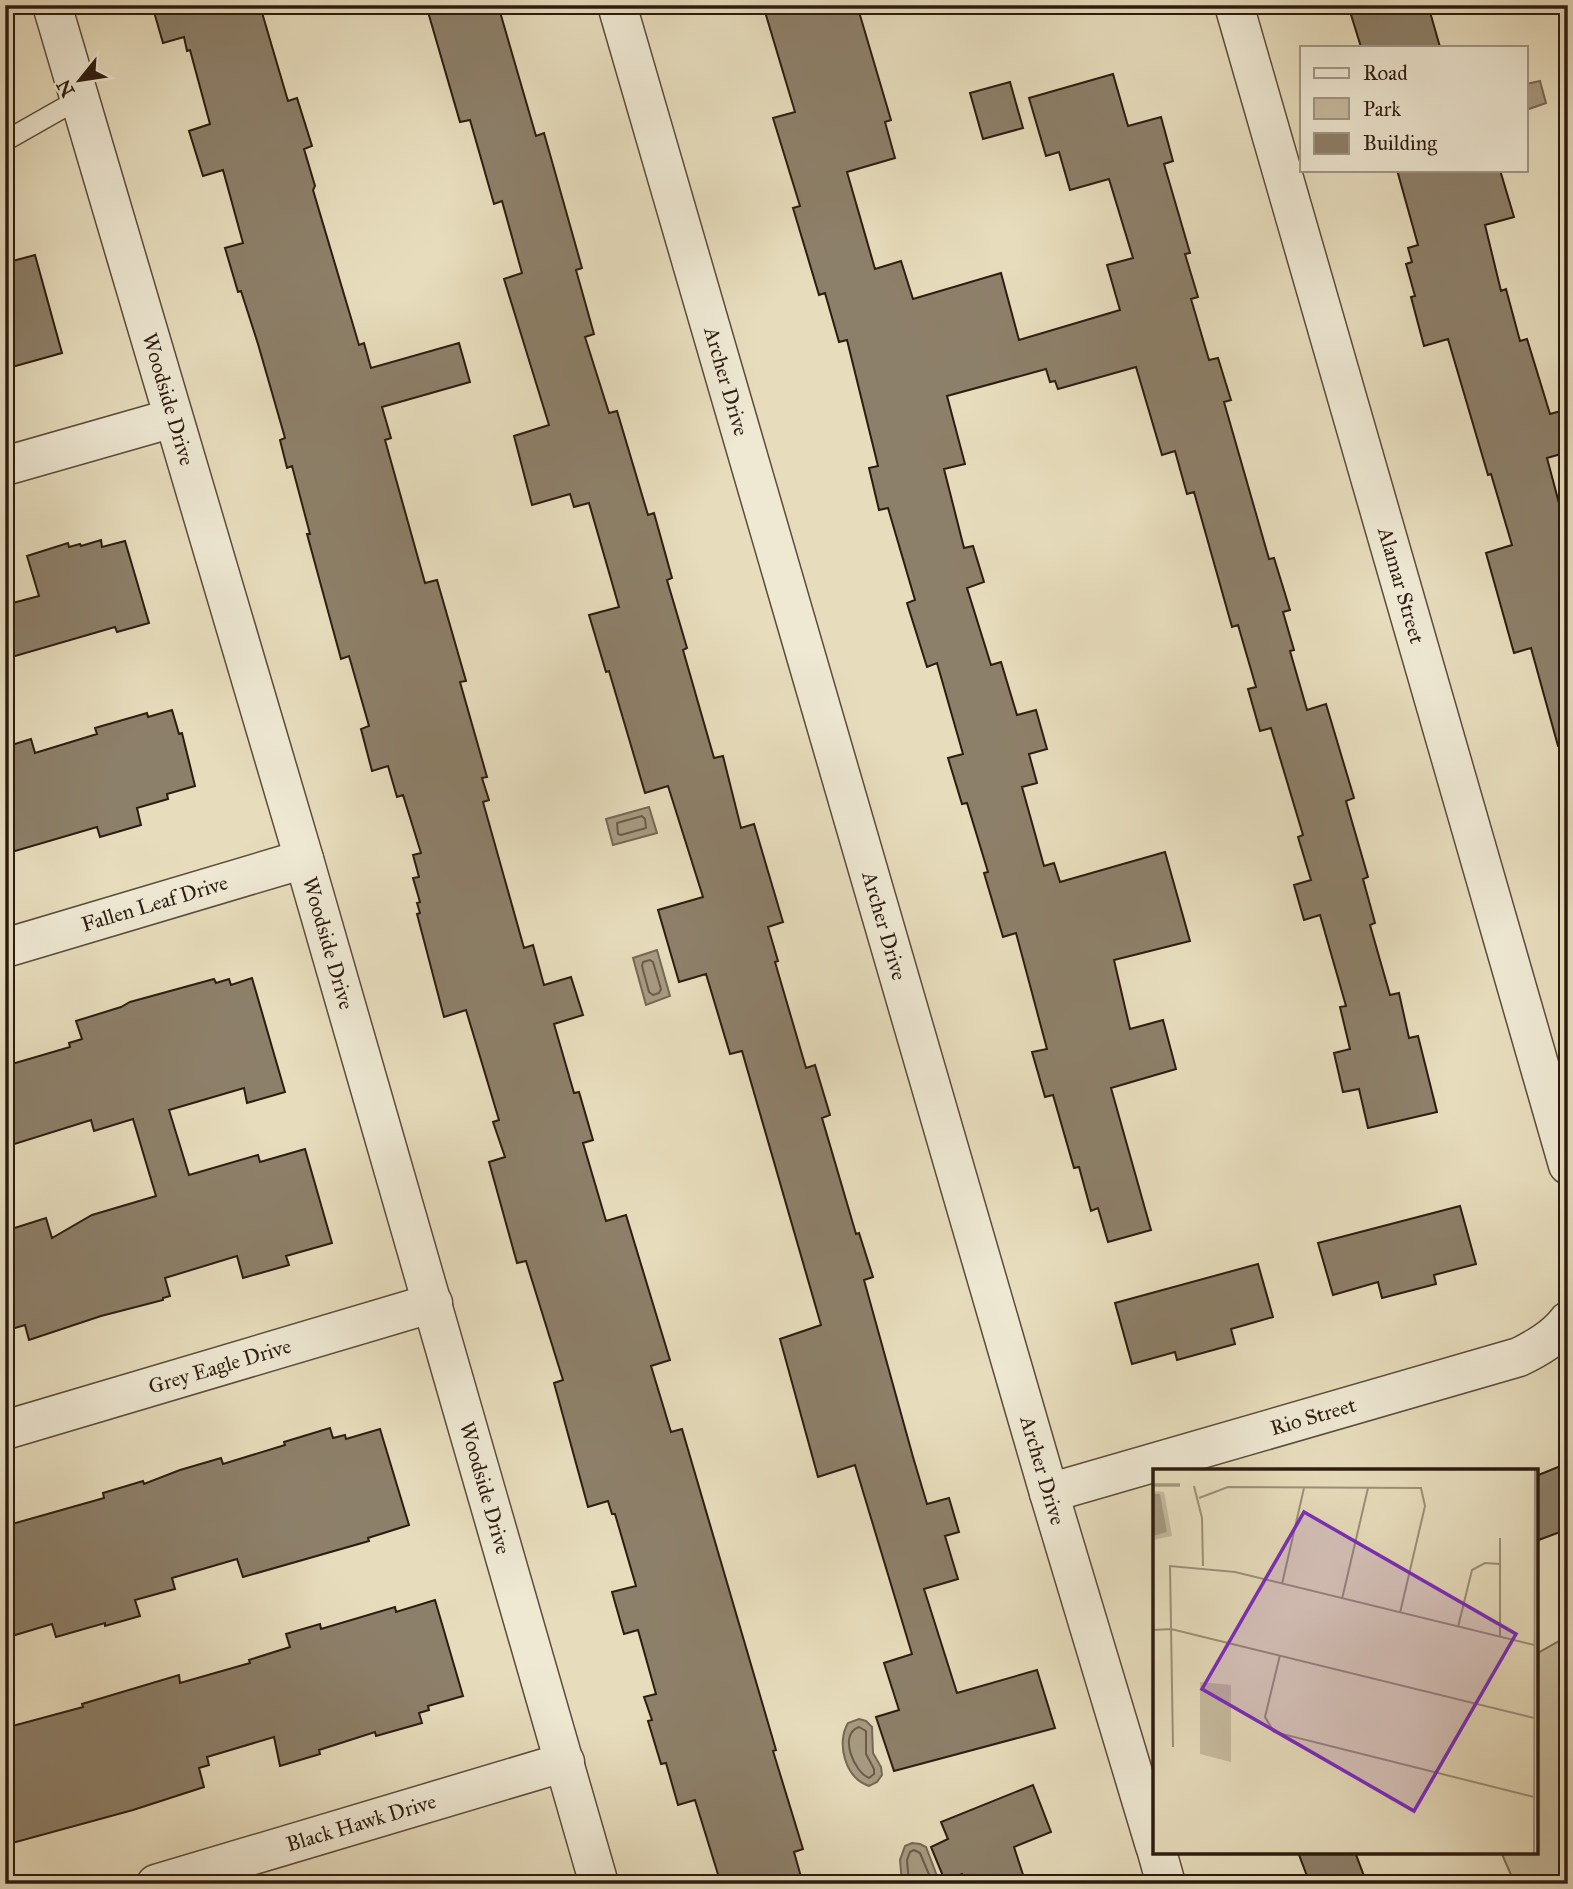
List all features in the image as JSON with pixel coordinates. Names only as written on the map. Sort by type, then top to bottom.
[{"type":"street","name":"Woodside Drive","points":[[51,5],[304,859],[599,1884]]},
{"type":"street","name":"Archer Drive","points":[[617,5],[1049,1493],[1153,1839]]},
{"type":"street","name":"Alamar Street","points":[[1234,5],[1568,1165]]},
{"type":"street","points":[[5,467],[173,418]]},
{"type":"street","name":"Fallen Leaf Drive","points":[[5,948],[304,859]]},
{"type":"street","name":"Grey Eagle Drive","points":[[5,1430],[433,1303]]},
{"type":"street","name":"Rio Street","points":[[1049,1493],[1519,1357],[1561,1330],[1568,1321]]},
{"type":"street","name":"Black Hawk Drive","points":[[156,1884],[565,1762]]},
{"type":"street","points":[[1158,1854],[1166,1884]]},
{"type":"lane","points":[[5,141],[79,99]]},
{"type":"green space","points":[[1568,1636],[1568,1884],[1515,1884],[1502,1854],[1538,1854],[1538,1653]]},
{"type":"water","points":[[1540,81],[1546,103],[1528,109],[1528,84]]},
{"type":"water","points":[[649,807],[657,833],[613,845],[606,819]]},
{"type":"water","points":[[657,950],[670,996],[646,1005],[633,958]]},
{"type":"water","points":[[859,1719],[872,1727],[873,1753],[881,1767],[882,1775],[877,1782],[869,1786],[854,1776],[843,1750],[844,1731],[848,1723]]},
{"type":"water","points":[[912,1843],[926,1847],[940,1884],[902,1884],[900,1860],[905,1846]]},
{"type":"building","points":[[152,5],[264,5],[263,16],[288,101],[297,98],[312,146],[304,149],[315,186],[313,190],[359,345],[364,343],[371,368],[459,343],[470,382],[382,407],[391,438],[385,440],[425,583],[437,580],[466,681],[460,682],[487,777],[482,778],[489,800],[483,802],[524,948],[533,945],[544,985],[571,977],[583,1015],[554,1024],[574,1093],[579,1092],[593,1140],[583,1143],[606,1221],[626,1215],[670,1360],[651,1366],[671,1432],[682,1429],[803,1849],[794,1852],[803,1884],[721,1884],[695,1800],[678,1805],[666,1763],[661,1764],[644,1697],[656,1694],[638,1630],[624,1634],[612,1592],[636,1586],[615,1514],[612,1514],[608,1501],[588,1507],[554,1383],[563,1380],[526,1261],[517,1263],[489,1162],[505,1157],[493,1122],[499,1120],[466,1010],[444,1017],[417,914],[420,913],[417,903],[420,902],[413,878],[419,877],[413,855],[421,853],[403,795],[397,797],[388,766],[372,771],[361,729],[369,726],[349,656],[341,659],[307,534],[310,534],[292,466],[287,468],[280,440],[285,438],[258,344],[225,248],[243,243],[223,170],[203,176],[189,131],[210,124],[190,50],[187,51],[184,37],[163,43]]},
{"type":"building","points":[[426,5],[498,5],[536,136],[544,133],[582,268],[576,270],[594,334],[585,337],[609,413],[617,411],[648,515],[654,513],[672,578],[667,580],[687,648],[683,650],[714,758],[723,756],[741,828],[754,824],[783,922],[768,927],[778,961],[775,962],[806,1068],[815,1065],[830,1115],[822,1118],[856,1234],[859,1233],[873,1277],[864,1280],[913,1457],[927,1504],[949,1498],[959,1532],[945,1536],[958,1579],[924,1589],[957,1693],[1037,1670],[1055,1728],[894,1771],[876,1717],[899,1710],[884,1663],[912,1654],[855,1465],[818,1477],[780,1339],[821,1325],[742,1051],[730,1054],[706,974],[679,982],[658,910],[703,897],[668,786],[645,793],[609,671],[606,672],[589,615],[619,607],[589,503],[574,507],[570,494],[532,505],[514,436],[549,425],[504,279],[522,273],[502,201],[494,204],[470,120],[460,122]]},
{"type":"building","points":[[763,5],[857,5],[891,120],[885,122],[895,158],[847,172],[875,269],[901,261],[913,299],[1001,273],[1019,340],[1120,310],[1107,265],[1133,258],[1109,179],[1070,190],[1059,152],[1046,156],[1029,98],[1113,74],[1128,126],[1161,117],[1173,161],[1164,164],[1190,253],[1185,254],[1198,297],[1191,299],[1209,360],[1218,358],[1231,400],[1224,402],[1269,559],[1274,558],[1290,610],[1283,612],[1294,650],[1290,651],[1307,710],[1326,704],[1354,798],[1346,801],[1368,877],[1363,879],[1375,923],[1370,925],[1390,995],[1399,993],[1409,1038],[1418,1036],[1437,1112],[1368,1128],[1359,1089],[1343,1092],[1334,1053],[1350,1049],[1340,1007],[1346,1006],[1320,915],[1304,920],[1294,885],[1311,880],[1298,837],[1303,835],[1271,728],[1260,731],[1248,689],[1256,687],[1238,625],[1232,627],[1194,492],[1187,494],[1175,451],[1162,455],[1136,367],[1058,389],[1055,381],[1050,382],[1046,369],[947,396],[965,464],[944,469],[964,548],[973,546],[984,582],[967,588],[991,665],[1001,662],[1017,715],[1036,710],[1047,749],[1029,754],[1037,783],[1022,787],[1044,866],[1054,863],[1060,882],[1165,852],[1190,941],[1114,960],[1130,1029],[1163,1020],[1176,1069],[1111,1088],[1151,1230],[1108,1242],[1098,1208],[1091,1211],[1079,1167],[1074,1168],[1053,1095],[1045,1097],[1032,1052],[1047,1049],[1016,933],[1003,937],[984,873],[988,872],[967,803],[962,804],[948,758],[963,754],[937,663],[927,667],[907,603],[915,600],[888,508],[879,510],[869,468],[878,466],[847,340],[839,342],[825,293],[819,295],[793,208],[800,206],[773,118],[795,112]]},
{"type":"building","points":[[1348,5],[1428,5],[1440,46],[1361,46]]},
{"type":"building","points":[[1010,82],[1023,128],[983,139],[970,93]]},
{"type":"building","points":[[1398,172],[1501,172],[1514,217],[1485,225],[1501,291],[1506,289],[1520,341],[1527,339],[1550,414],[1568,409],[1568,452],[1547,458],[1568,537],[1568,745],[1558,746],[1531,648],[1514,653],[1486,553],[1512,545],[1491,474],[1488,475],[1448,339],[1424,346],[1411,297],[1415,296],[1406,264],[1412,262],[1408,248],[1418,245]]},
{"type":"building","points":[[35,255],[62,353],[5,369],[5,263]]},
{"type":"building","points":[[101,540],[102,547],[125,541],[149,623],[117,632],[115,627],[5,659],[5,605],[39,596],[27,556],[68,543],[69,547],[81,546]]},
{"type":"building","points":[[172,710],[179,734],[182,733],[195,786],[167,794],[168,799],[137,808],[141,825],[100,837],[97,827],[5,854],[5,747],[31,739],[35,753],[97,734],[95,728],[147,713],[148,717]]},
{"type":"building","points":[[252,978],[285,1092],[247,1103],[244,1088],[169,1110],[189,1175],[258,1155],[260,1162],[305,1149],[332,1243],[286,1256],[289,1265],[243,1278],[237,1256],[165,1278],[170,1296],[163,1300],[101,1316],[29,1340],[25,1325],[5,1331],[5,1231],[46,1218],[52,1238],[92,1215],[156,1196],[133,1119],[94,1131],[91,1120],[5,1147],[5,1066],[70,1047],[69,1043],[82,1039],[76,1021],[130,1002],[214,979],[216,983],[229,979],[231,985]]},
{"type":"building","points":[[1460,1206],[1476,1264],[1434,1275],[1436,1284],[1382,1298],[1378,1282],[1333,1295],[1318,1243]]},
{"type":"building","points":[[1258,1264],[1273,1317],[1231,1329],[1235,1344],[1177,1360],[1175,1352],[1132,1364],[1115,1303]]},
{"type":"building","points":[[330,1428],[333,1438],[345,1435],[346,1439],[380,1429],[409,1525],[368,1538],[369,1541],[243,1577],[237,1559],[172,1578],[175,1589],[135,1600],[140,1616],[105,1626],[105,1623],[56,1637],[52,1624],[12,1636],[5,1612],[5,1526],[104,1498],[103,1493],[143,1481],[144,1484],[221,1458],[223,1464]]},
{"type":"building","points":[[1568,1463],[1568,1529],[1538,1540],[1538,1475]]},
{"type":"building","points":[[435,1600],[463,1696],[428,1706],[429,1710],[419,1713],[422,1723],[376,1736],[375,1732],[319,1750],[320,1754],[280,1766],[274,1737],[207,1757],[209,1765],[199,1768],[204,1787],[133,1810],[5,1845],[5,1728],[83,1707],[82,1704],[179,1675],[180,1683],[250,1663],[249,1660],[290,1647],[286,1634],[320,1624],[321,1629],[395,1607],[396,1612]]},
{"type":"building","points":[[1033,1785],[1051,1832],[1014,1847],[1026,1884],[966,1884],[962,1874],[945,1881],[931,1847],[948,1839],[941,1822]]},
{"type":"building","points":[[1299,1854],[1356,1854],[1367,1884],[1310,1884]]}]
